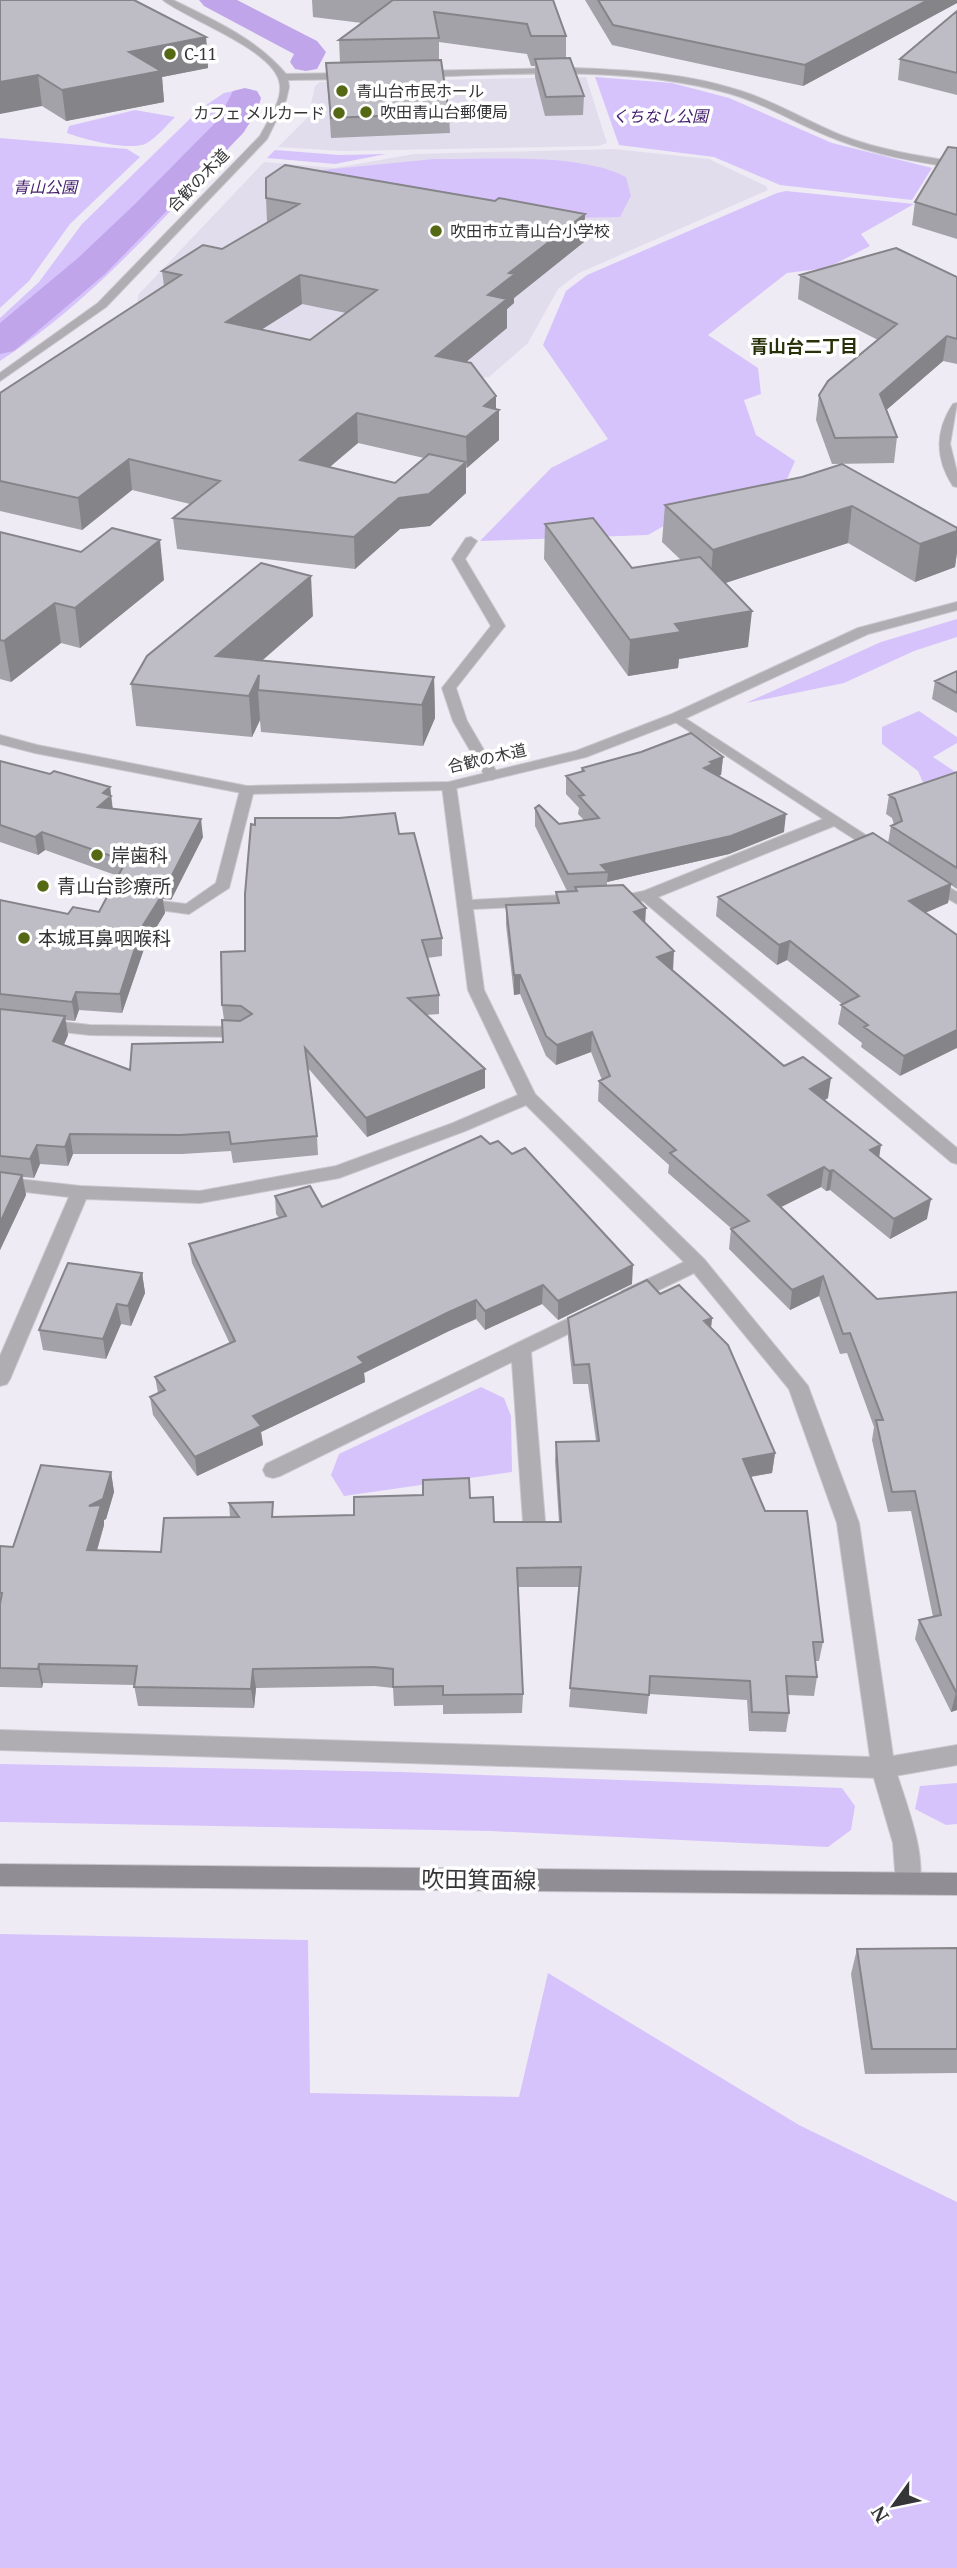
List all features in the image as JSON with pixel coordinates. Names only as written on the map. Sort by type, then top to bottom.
[{"type":"main road","name":"吹田箕面線","points":[[0,1875],[957,1884]]},
{"type":"street","points":[[167,0],[245,42],[284,76],[366,76]]},
{"type":"street","points":[[404,75],[588,71],[646,74],[728,90],[843,139],[891,154],[957,164]]},
{"type":"street","name":"合歓の木道","points":[[0,378],[102,305],[264,137],[285,87],[284,76]]},
{"type":"street","points":[[957,406],[948,420],[943,441],[947,463],[957,483]]},
{"type":"street","points":[[471,541],[458,559],[498,626],[449,688],[460,721],[492,776]]},
{"type":"street","name":"合歓の木道","points":[[0,739],[35,749],[247,790],[449,786],[581,754],[677,717],[863,631],[957,606]]},
{"type":"street","points":[[677,717],[957,899]]},
{"type":"street","points":[[449,786],[476,990],[528,1097],[697,1264],[797,1386],[848,1523],[883,1768],[905,1843],[908,1883]]},
{"type":"street","points":[[143,904],[189,909],[223,885],[247,790]]},
{"type":"street","points":[[621,897],[647,896],[835,820]]},
{"type":"street","points":[[647,896],[957,1158]]},
{"type":"street","points":[[464,905],[595,899]]},
{"type":"street","points":[[0,1020],[41,1027],[118,1031],[242,1031]]},
{"type":"street","points":[[0,1183],[80,1192],[200,1197],[339,1172],[459,1127],[528,1097]]},
{"type":"street","points":[[0,1379],[80,1192]]},
{"type":"street","points":[[273,1470],[697,1264]]},
{"type":"street","points":[[521,1348],[534,1521]]},
{"type":"street","points":[[0,1740],[883,1768],[957,1755]]},
{"type":"shaded area","points":[[586,77],[607,143],[598,146],[343,151],[278,147],[308,117],[315,86],[320,82]]},
{"type":"shaded area","name":"吹田市立青山台小学校","points":[[614,149],[709,159],[766,186],[768,190],[579,273],[558,289],[528,343],[489,377],[478,378],[137,308],[138,295],[264,162],[335,168],[414,154]]},
{"type":"green space","name":"くちなし公園","points":[[595,77],[672,83],[729,98],[832,143],[932,168],[912,200],[780,185],[714,157],[619,145]]},
{"type":"green space","points":[[239,90],[254,94],[245,131],[99,283],[34,337],[0,361],[0,318],[39,282],[82,224],[199,110],[224,93]]},
{"type":"green space","points":[[135,110],[175,117],[154,138],[140,145],[107,144],[67,133],[69,126]]},
{"type":"green space","name":"青山公園","points":[[0,138],[127,149],[140,157],[70,224],[29,281],[0,308]]},
{"type":"green space","points":[[275,150],[339,155],[386,154],[335,164],[267,158]]},
{"type":"green space","points":[[434,159],[532,159],[583,164],[626,177],[631,196],[620,217],[477,220],[368,203],[322,170]]},
{"type":"green space","points":[[786,191],[914,204],[861,234],[870,246],[827,268],[787,273],[708,335],[758,368],[761,394],[744,400],[756,435],[795,461],[787,479],[741,502],[704,503],[648,535],[480,541],[551,468],[608,439],[543,345],[566,291],[587,275]]},
{"type":"green space","points":[[957,619],[957,637],[914,651],[844,683],[746,703],[881,642]]},
{"type":"green space","points":[[919,711],[957,737],[957,743],[933,757],[957,773],[929,796],[918,771],[882,744],[882,727]]},
{"type":"green space","points":[[481,1387],[504,1398],[511,1416],[512,1472],[344,1496],[331,1475],[339,1454]]},
{"type":"green space","points":[[0,1764],[401,1772],[842,1788],[855,1806],[851,1830],[828,1847],[491,1831],[0,1822]]},
{"type":"green space","points":[[957,1783],[957,1824],[946,1825],[915,1809],[920,1786]]},
{"type":"green space","points":[[0,1934],[308,1940],[310,2093],[519,2097],[548,1973],[799,2125],[957,2202],[957,2568],[0,2568]]},
{"type":"building","points":[[0,0],[134,0],[206,37],[129,52],[161,71],[62,90],[38,75],[0,82]]},
{"type":"building","points":[[393,0],[553,0],[566,36],[531,36],[527,24],[434,12],[439,38],[339,40]]},
{"type":"building","points":[[598,0],[928,0],[805,65],[613,25]]},
{"type":"building","points":[[957,11],[957,73],[900,59]]},
{"type":"building","points":[[570,58],[584,96],[546,97],[535,59]]},
{"type":"building","points":[[441,60],[449,113],[331,118],[326,63]]},
{"type":"building","points":[[948,147],[957,148],[957,215],[915,202]]},
{"type":"building","points":[[285,165],[585,214],[509,273],[515,274],[488,295],[507,299],[436,356],[471,363],[496,396],[484,406],[499,410],[466,437],[357,413],[300,460],[395,483],[429,454],[466,462],[429,494],[399,498],[354,537],[173,518],[220,481],[129,459],[78,498],[0,481],[0,393],[181,275],[162,271],[203,245],[222,249],[299,204],[266,198],[266,178]],"holes":[[[300,275],[377,290],[310,340],[226,322]]]},
{"type":"building","points":[[896,248],[957,277],[957,339],[947,336],[880,394],[897,437],[835,438],[819,395],[828,381],[897,324],[800,275]]},
{"type":"building","points":[[842,464],[957,528],[957,531],[920,544],[852,506],[713,550],[665,505],[802,477]]},
{"type":"building","points":[[593,518],[632,568],[700,557],[752,611],[675,624],[681,632],[630,640],[545,524]]},
{"type":"building","points":[[112,528],[160,540],[75,608],[55,603],[4,641],[0,640],[0,532],[81,552]]},
{"type":"building","points":[[261,563],[311,576],[216,656],[434,677],[422,705],[258,690],[259,675],[249,696],[131,684],[147,656]]},
{"type":"building","points":[[957,671],[957,693],[935,681]]},
{"type":"building","points":[[691,733],[723,757],[710,762],[713,764],[704,768],[786,814],[731,836],[601,865],[608,872],[568,874],[535,808],[539,805],[559,824],[599,818],[579,796],[584,795],[566,776],[584,771],[582,768],[641,752]]},
{"type":"building","points":[[0,761],[50,774],[54,771],[110,787],[103,793],[111,796],[98,807],[201,819],[169,881],[141,878],[130,885],[134,891],[162,895],[142,927],[120,994],[76,992],[72,1002],[0,994],[0,900],[68,914],[73,907],[99,912],[126,861],[42,832],[35,837],[0,825]]},
{"type":"building","points":[[957,772],[957,868],[891,826],[902,821],[895,799],[889,795]]},
{"type":"building","points":[[395,813],[399,834],[414,833],[442,938],[422,940],[439,995],[408,998],[485,1069],[366,1118],[305,1048],[317,1136],[231,1144],[229,1132],[180,1135],[70,1134],[65,1147],[37,1145],[30,1159],[0,1156],[0,1009],[65,1016],[53,1041],[130,1070],[132,1044],[223,1042],[222,1020],[240,1021],[252,1014],[241,1006],[222,1005],[221,952],[245,951],[245,894],[251,824],[255,825],[255,818],[339,818]]},
{"type":"building","points":[[873,833],[951,884],[909,901],[957,935],[957,1030],[904,1056],[864,1027],[868,1025],[841,1005],[859,996],[790,941],[779,945],[718,897]]},
{"type":"building","points":[[623,885],[646,908],[634,912],[674,951],[657,957],[784,1066],[803,1057],[831,1078],[810,1089],[881,1145],[870,1150],[931,1199],[894,1219],[833,1170],[829,1171],[824,1167],[768,1195],[877,1299],[957,1292],[957,1692],[919,1620],[941,1615],[915,1491],[892,1492],[876,1420],[883,1420],[850,1333],[843,1334],[823,1276],[792,1290],[731,1229],[749,1221],[670,1153],[676,1150],[599,1081],[610,1076],[592,1032],[557,1045],[546,1036],[520,975],[514,975],[506,905],[559,903],[556,892],[577,891],[575,887]]},
{"type":"building","points":[[481,1136],[490,1144],[498,1141],[512,1154],[525,1148],[633,1265],[558,1301],[543,1285],[485,1311],[476,1300],[358,1357],[364,1363],[253,1416],[261,1426],[195,1457],[150,1397],[165,1390],[155,1377],[235,1341],[189,1244],[286,1216],[275,1196],[310,1186],[322,1207]]},
{"type":"building","points":[[0,1172],[22,1175],[0,1223]]},
{"type":"building","points":[[68,1263],[142,1273],[128,1306],[117,1304],[103,1339],[39,1330]]},
{"type":"building","points":[[647,1280],[660,1294],[679,1285],[712,1318],[704,1321],[728,1345],[775,1453],[743,1459],[765,1511],[807,1511],[823,1642],[813,1642],[817,1677],[786,1676],[789,1713],[752,1712],[750,1681],[650,1676],[649,1695],[570,1688],[581,1567],[517,1568],[523,1694],[443,1695],[443,1686],[393,1687],[393,1669],[374,1667],[253,1669],[251,1689],[134,1687],[137,1666],[39,1664],[38,1669],[0,1668],[0,1546],[13,1547],[41,1465],[111,1472],[103,1499],[89,1506],[101,1505],[87,1550],[161,1552],[164,1518],[239,1517],[229,1503],[273,1502],[272,1517],[354,1515],[354,1497],[423,1495],[423,1480],[469,1478],[470,1498],[493,1497],[494,1522],[561,1522],[556,1442],[599,1441],[589,1364],[574,1365],[568,1318]]},
{"type":"building","points":[[957,1948],[957,2049],[872,2049],[857,1949]]},
{"type":"waterway","points":[[214,0],[306,48],[310,52],[306,62]]},
{"type":"waterway","points":[[0,342],[62,292],[148,212],[231,126],[245,98]]},
{"type":"place","name":"C-11","points":[[170,54]]},
{"type":"place","name":"青山台市民ホール","points":[[342,91]]},
{"type":"place","name":"吹田青山台郵便局","points":[[366,112]]},
{"type":"place","name":"カフェ メルカード","points":[[339,113]]},
{"type":"place","name":"吹田市立青山台小学校","points":[[436,231]]},
{"type":"place","name":"岸歯科","points":[[97,855]]},
{"type":"place","name":"青山台診療所","points":[[43,886]]},
{"type":"place","name":"本城耳鼻咽喉科","points":[[24,938]]},
{"type":"district","name":"青山台二丁目","points":[[804,346]]}]
